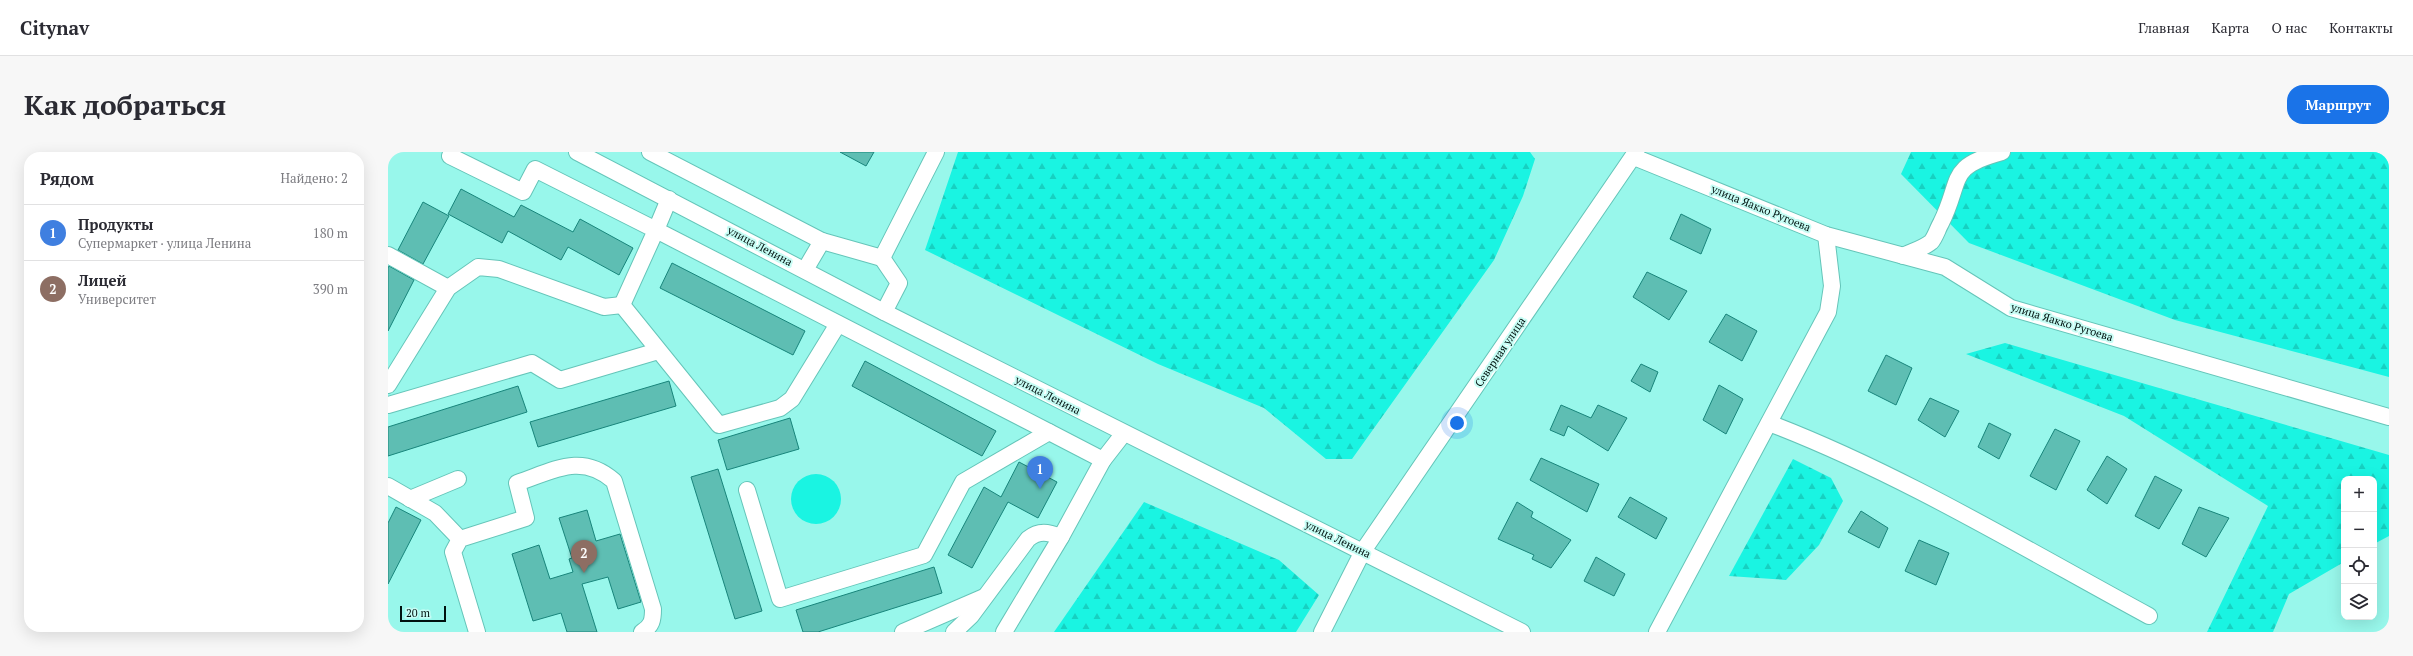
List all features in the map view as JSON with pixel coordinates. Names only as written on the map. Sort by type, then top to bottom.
[{"type":"street","name":"улица Ленина","points":[[577,152],[670,199],[884,312],[1522,632]]},
{"type":"street","points":[[650,152],[822,241],[882,258],[899,283],[884,312]]},
{"type":"street","points":[[882,258],[936,152]]},
{"type":"street","points":[[1903,256],[1931,242],[1949,207],[1956,180],[1965,165],[1980,158],[2002,152]]},
{"type":"street","name":"улица Яакко Ругоева","points":[[1635,155],[1826,235],[1945,267],[2012,308],[2389,416]]},
{"type":"street","name":"Северная улица","points":[[1322,632],[1363,552],[1635,155]]},
{"type":"street","points":[[450,156],[523,192],[536,169],[1103,460]]},
{"type":"street","points":[[622,305],[670,199]]},
{"type":"street","points":[[1657,632],[1828,312],[1832,286],[1826,235]]},
{"type":"street","points":[[805,270],[822,241]]},
{"type":"street","points":[[388,255],[448,288]]},
{"type":"street","points":[[388,386],[448,288],[478,267],[499,269],[604,307],[622,305]]},
{"type":"street","points":[[622,305],[719,425],[780,408],[792,399],[838,324]]},
{"type":"street","points":[[388,406],[532,363],[560,380],[658,351]]},
{"type":"street","points":[[1769,422],[1812,439],[1920,492],[2149,616]]},
{"type":"street","points":[[747,490],[780,599],[924,554],[963,482],[1049,432]]},
{"type":"street","points":[[1004,632],[1061,537],[1103,460],[1124,433]]},
{"type":"street","points":[[477,632],[453,552],[460,539],[526,518],[517,483],[561,468],[581,464],[601,470],[614,481],[653,608],[653,620],[648,628],[642,632]]},
{"type":"street","points":[[410,499],[458,478]]},
{"type":"street","points":[[388,486],[435,513],[460,539]]},
{"type":"street","points":[[954,632],[970,616],[1028,539],[1035,533],[1049,532],[1061,537]]},
{"type":"street","points":[[903,632],[985,597]]},
{"type":"green space","points":[[958,152],[1530,152],[1535,159],[1523,196],[1494,260],[1352,459],[1326,459],[1264,408],[1158,364],[925,250]]},
{"type":"green space","points":[[1911,152],[2389,152],[2389,377],[2175,320],[1969,243],[1901,174]]},
{"type":"green space","points":[[2005,343],[2389,455],[2389,536],[2377,542],[2377,476],[2341,476],[2341,564],[2289,594],[2273,632],[2207,632],[2268,506],[2124,416],[1966,354]]},
{"type":"green space","points":[[1793,459],[1831,478],[1843,501],[1819,545],[1786,580],[1729,576]]},
{"type":"green space","points":[[811,474],[821,474],[834,481],[841,494],[841,504],[834,517],[821,524],[811,524],[802,520],[795,513],[791,504],[791,494],[795,485],[802,478]]},
{"type":"green space","points":[[1144,502],[1279,560],[1319,595],[1296,632],[1054,632]]},
{"type":"building","points":[[840,152],[874,152],[866,166]]},
{"type":"building","points":[[461,189],[514,217],[521,205],[573,232],[580,219],[633,248],[619,275],[568,247],[561,260],[508,231],[502,243],[448,214]]},
{"type":"building","points":[[423,202],[449,216],[423,264],[398,250]]},
{"type":"building","points":[[1681,214],[1711,229],[1701,254],[1670,239]]},
{"type":"building","points":[[672,263],[805,331],[793,355],[660,288]]},
{"type":"building","points":[[389,266],[414,280],[388,331],[388,268]]},
{"type":"building","points":[[1647,272],[1687,291],[1669,320],[1633,297]]},
{"type":"building","points":[[1726,314],[1757,331],[1742,361],[1709,342]]},
{"type":"building","points":[[1886,355],[1912,368],[1896,405],[1868,391]]},
{"type":"building","points":[[865,361],[996,431],[982,456],[852,386]]},
{"type":"building","points":[[1641,364],[1658,372],[1650,392],[1631,381]]},
{"type":"building","points":[[669,381],[676,406],[538,447],[530,422]]},
{"type":"building","points":[[1719,385],[1743,399],[1726,434],[1703,420]]},
{"type":"building","points":[[518,386],[527,412],[388,456],[388,427]]},
{"type":"building","points":[[1930,398],[1959,411],[1945,437],[1918,420]]},
{"type":"building","points":[[1561,405],[1591,418],[1598,405],[1627,418],[1608,451],[1568,426],[1564,436],[1550,430]]},
{"type":"building","points":[[790,418],[799,449],[727,470],[718,440]]},
{"type":"building","points":[[1989,423],[2011,434],[1999,459],[1978,447]]},
{"type":"building","points":[[2055,429],[2080,441],[2056,490],[2030,476]]},
{"type":"building","points":[[2107,456],[2127,469],[2107,504],[2087,490]]},
{"type":"building","points":[[1541,458],[1599,484],[1587,512],[1530,480]]},
{"type":"building","points":[[1019,462],[1057,482],[1038,518],[1008,502],[972,568],[948,555],[984,487],[1001,497]]},
{"type":"building","points":[[718,469],[762,611],[735,619],[691,477]]},
{"type":"building","points":[[2155,476],[2182,490],[2159,529],[2135,516]]},
{"type":"building","points":[[1630,497],[1667,518],[1656,539],[1618,517]]},
{"type":"building","points":[[1517,502],[1533,512],[1531,517],[1571,540],[1551,568],[1532,559],[1534,555],[1498,539]]},
{"type":"building","points":[[396,507],[421,520],[388,584],[388,523]]},
{"type":"building","points":[[2199,507],[2229,518],[2206,557],[2182,544]]},
{"type":"building","points":[[587,510],[596,541],[620,534],[641,602],[618,609],[608,577],[582,584],[597,632],[567,632],[561,613],[533,621],[512,554],[539,545],[550,579],[573,572],[569,559],[572,558],[559,518]]},
{"type":"building","points":[[1861,511],[1888,528],[1879,548],[1848,532]]},
{"type":"building","points":[[1919,540],[1949,553],[1936,585],[1905,571]]},
{"type":"building","points":[[1596,557],[1625,574],[1614,596],[1584,581]]},
{"type":"building","points":[[934,567],[942,593],[818,632],[803,632],[796,610]]},
{"type":"place","name":"Продукты","points":[[1040,489]]},
{"type":"place","name":"Лицей","points":[[584,573]]}]
